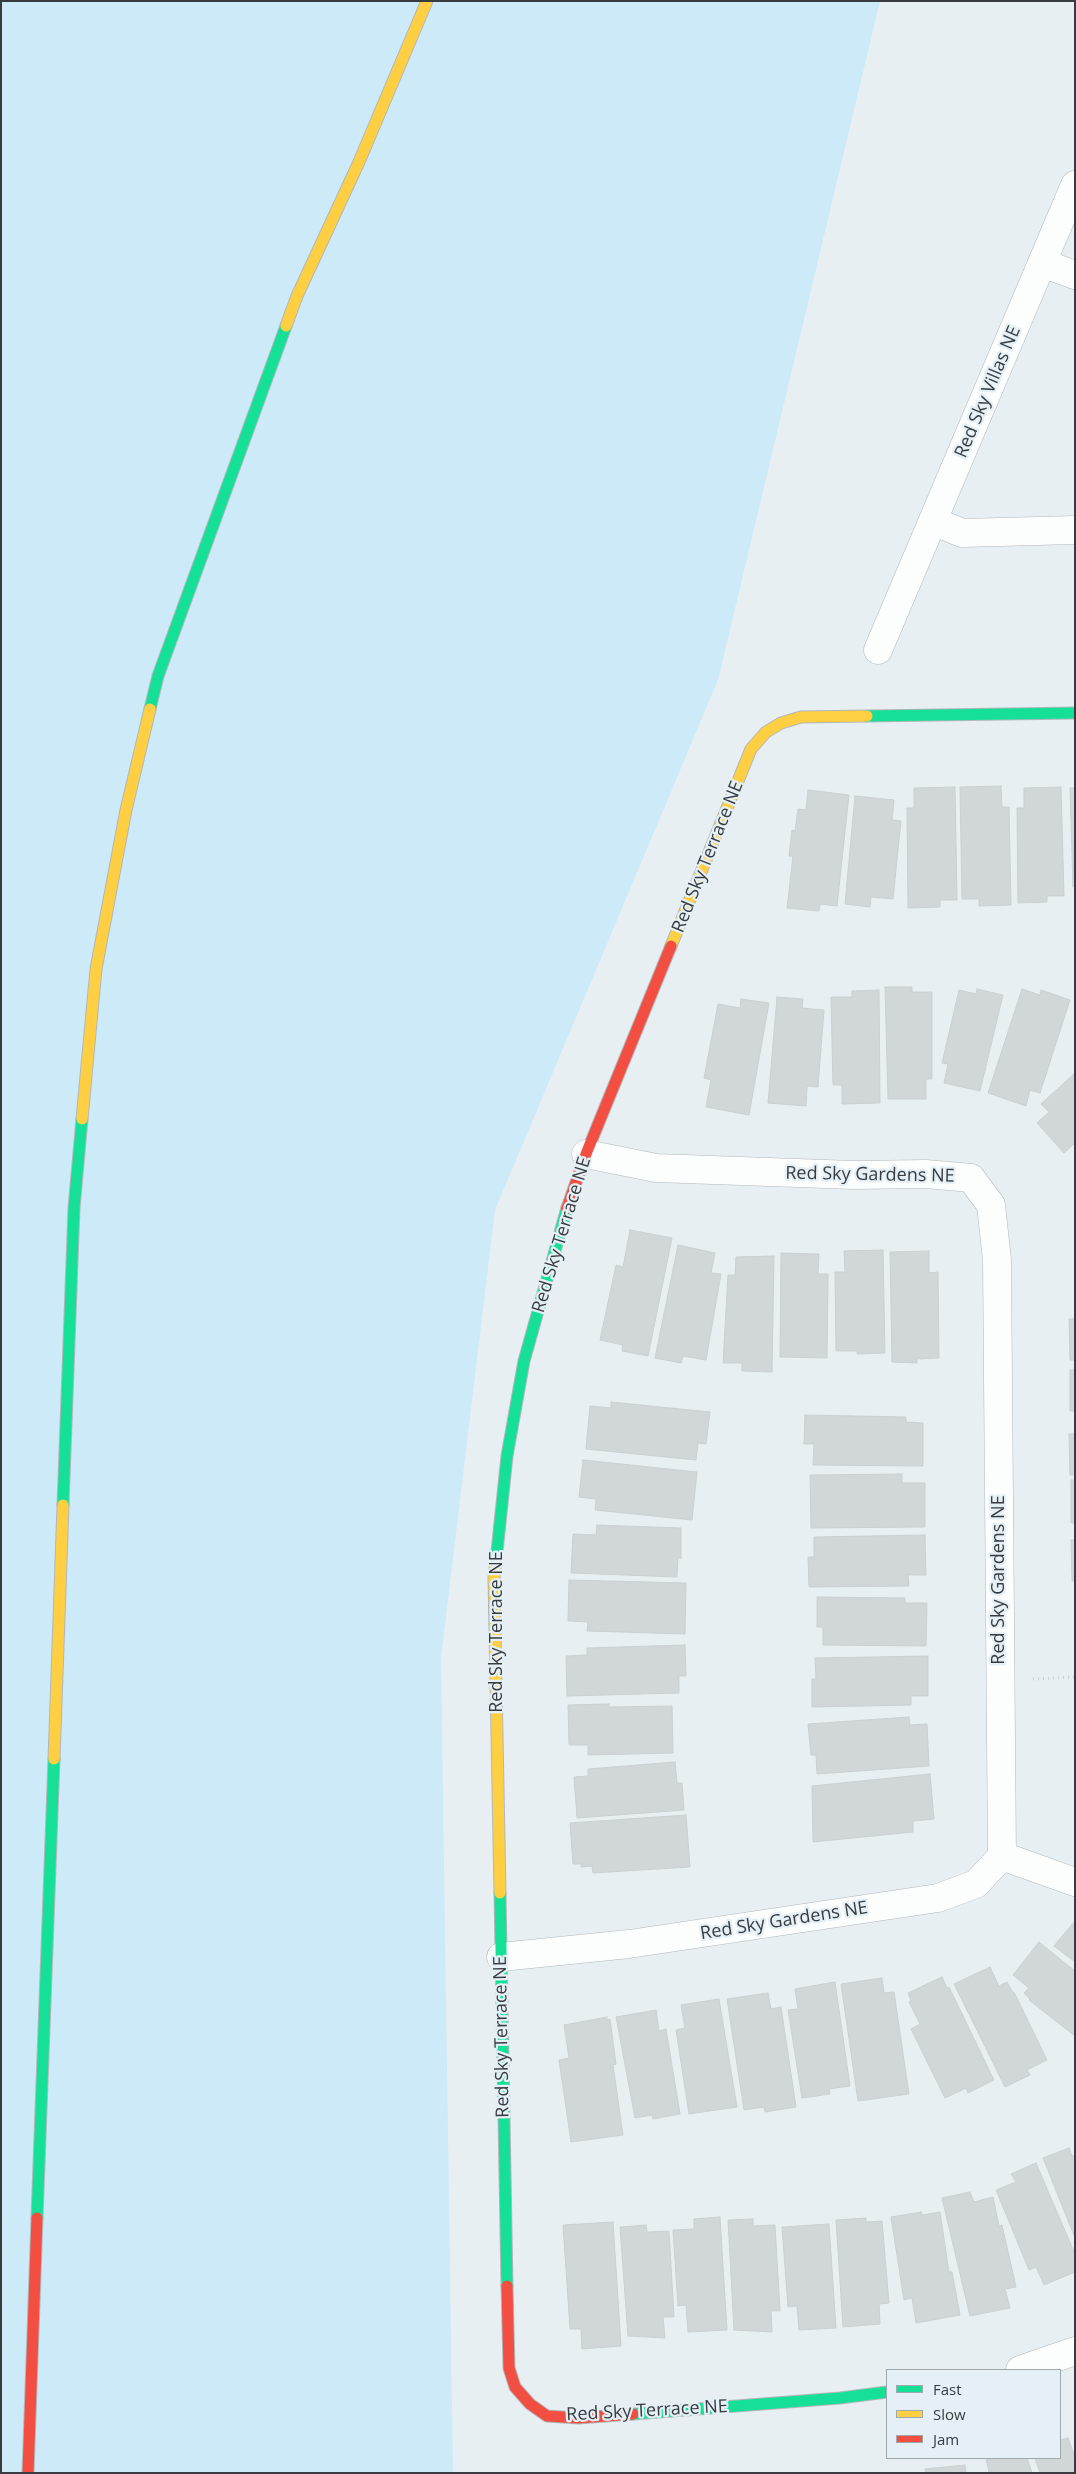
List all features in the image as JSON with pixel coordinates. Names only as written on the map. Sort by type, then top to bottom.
[{"type":"main road","points":[[28,2473],[74,1208],[96,970],[126,810],[158,676],[297,296],[359,162],[427,1]]},
{"type":"main road","name":"Red Sky Terrace NE","points":[[886,2392],[840,2398],[578,2418],[548,2416],[530,2404],[515,2387],[509,2368],[494,1578],[507,1456],[524,1361],[561,1226],[586,1154],[751,748],[766,732],[781,723],[802,717],[1075,713]]},
{"type":"street","name":"Red Sky Villas NE","points":[[878,650],[1075,185]]},
{"type":"street","points":[[1042,263],[1075,275]]},
{"type":"street","points":[[933,521],[962,533],[1075,530]]},
{"type":"street","name":"Red Sky Gardens NE","points":[[501,1957],[629,1944],[938,1898],[976,1884],[1002,1856],[997,1260],[991,1205],[971,1178],[926,1174],[854,1175],[656,1168],[586,1154]]},
{"type":"street","points":[[1002,1856],[1075,1882]]},
{"type":"street","points":[[1023,2369],[1075,2351]]},
{"type":"path","points":[[1000,1681],[1075,1677]]},
{"type":"shaded area","points":[[1,1],[880,1],[718,680],[495,1210],[441,1658],[453,2473],[1,2473]]},
{"type":"building","points":[[1001,786],[1002,807],[1009,807],[1011,905],[979,906],[979,899],[962,899],[960,787]]},
{"type":"building","points":[[955,787],[957,900],[940,900],[940,907],[908,908],[907,808],[914,808],[914,788]]},
{"type":"building","points":[[1061,787],[1064,896],[1047,896],[1047,902],[1018,903],[1017,808],[1024,808],[1024,788]]},
{"type":"building","points":[[1070,788],[1075,788],[1073,887]]},
{"type":"building","points":[[808,790],[849,795],[837,906],[820,904],[819,911],[787,908],[793,856],[789,856],[792,830],[795,831],[798,809],[806,810]]},
{"type":"building","points":[[855,796],[894,800],[892,820],[901,821],[893,899],[871,897],[870,907],[845,904]]},
{"type":"building","points":[[885,987],[912,987],[912,992],[932,992],[932,1079],[926,1079],[926,1099],[888,1099]]},
{"type":"building","points":[[977,989],[1003,995],[980,1091],[944,1083],[948,1064],[942,1063],[959,990],[976,994]]},
{"type":"building","points":[[1022,989],[1040,995],[1041,990],[1070,1000],[1040,1093],[1030,1090],[1026,1106],[988,1093]]},
{"type":"building","points":[[879,990],[880,1103],[842,1104],[842,1085],[833,1085],[831,997],[852,997],[852,991]]},
{"type":"building","points":[[777,997],[803,999],[802,1008],[824,1010],[818,1087],[807,1086],[806,1106],[768,1103]]},
{"type":"building","points":[[741,999],[769,1003],[749,1115],[706,1107],[711,1080],[704,1078],[718,1004],[740,1008]]},
{"type":"building","points":[[1075,1073],[1075,1143],[1064,1153],[1037,1123],[1049,1112],[1041,1104]]},
{"type":"building","points":[[630,1230],[672,1238],[648,1356],[622,1351],[623,1345],[600,1340],[616,1265],[623,1267]]},
{"type":"building","points":[[678,1245],[715,1253],[711,1273],[721,1274],[706,1360],[683,1356],[681,1363],[655,1358]]},
{"type":"building","points":[[883,1250],[885,1353],[857,1354],[857,1351],[836,1351],[835,1272],[845,1272],[844,1251]]},
{"type":"building","points":[[929,1251],[929,1273],[938,1272],[939,1358],[917,1359],[917,1363],[892,1362],[890,1252]]},
{"type":"building","points":[[781,1253],[819,1254],[818,1274],[828,1274],[827,1358],[780,1357]]},
{"type":"building","points":[[774,1256],[772,1372],[742,1371],[742,1363],[723,1363],[728,1275],[735,1275],[736,1257]]},
{"type":"building","points":[[1069,1319],[1075,1319],[1075,1360],[1070,1360]]},
{"type":"building","points":[[1070,1370],[1075,1370],[1075,1411],[1070,1411]]},
{"type":"building","points":[[611,1402],[710,1412],[706,1444],[698,1443],[696,1460],[586,1449],[590,1406],[611,1408]]},
{"type":"building","points":[[805,1415],[906,1417],[906,1422],[923,1423],[923,1466],[813,1465],[814,1444],[804,1444]]},
{"type":"building","points":[[1069,1434],[1075,1434],[1075,1475],[1070,1475]]},
{"type":"building","points":[[583,1460],[697,1472],[692,1520],[595,1510],[596,1499],[579,1497]]},
{"type":"building","points":[[902,1474],[902,1483],[925,1483],[925,1527],[811,1528],[810,1475]]},
{"type":"building","points":[[1071,1480],[1075,1480],[1075,1523],[1071,1523]]},
{"type":"building","points":[[597,1525],[681,1528],[681,1559],[678,1557],[677,1577],[571,1573],[573,1534],[596,1535]]},
{"type":"building","points":[[925,1535],[926,1575],[908,1575],[909,1586],[809,1587],[808,1557],[814,1557],[814,1537]]},
{"type":"building","points":[[1071,1540],[1075,1540],[1075,1581],[1072,1581]]},
{"type":"building","points":[[569,1580],[686,1583],[685,1634],[587,1631],[588,1622],[568,1621]]},
{"type":"building","points":[[817,1597],[905,1598],[905,1603],[927,1603],[926,1646],[823,1645],[823,1627],[817,1627]]},
{"type":"building","points":[[685,1645],[686,1676],[679,1676],[679,1693],[567,1696],[566,1656],[587,1655],[587,1648]]},
{"type":"building","points":[[928,1656],[928,1696],[911,1696],[911,1705],[812,1707],[812,1679],[816,1679],[815,1658]]},
{"type":"building","points":[[609,1704],[609,1707],[672,1706],[673,1753],[588,1755],[588,1745],[569,1745],[568,1705]]},
{"type":"building","points":[[909,1717],[910,1725],[927,1724],[929,1766],[817,1774],[816,1755],[811,1755],[808,1724]]},
{"type":"building","points":[[675,1762],[677,1783],[682,1783],[684,1810],[577,1818],[574,1777],[588,1776],[588,1769]]},
{"type":"building","points":[[930,1774],[934,1819],[913,1821],[913,1832],[813,1842],[812,1786]]},
{"type":"building","points":[[686,1815],[690,1867],[593,1873],[592,1866],[581,1867],[581,1864],[573,1864],[570,1823]]},
{"type":"building","points":[[1075,1921],[1075,1962],[1054,1946]]},
{"type":"building","points":[[1039,1942],[1075,1971],[1075,2036],[1029,2000],[1024,1993],[1029,1988],[1013,1975]]},
{"type":"building","points":[[990,1967],[999,1986],[1007,1982],[1014,1995],[1014,1992],[1047,2060],[1027,2070],[1030,2075],[1005,2087],[954,1984]]},
{"type":"building","points":[[942,1977],[947,1988],[949,1987],[994,2080],[968,2093],[966,2088],[945,2098],[911,2029],[920,2024],[909,2002],[911,2001],[908,1993]]},
{"type":"building","points":[[882,1978],[884,1993],[894,1992],[909,2094],[858,2101],[841,1984]]},
{"type":"building","points":[[835,1982],[850,2086],[829,2089],[830,2094],[802,2098],[788,2010],[798,2009],[795,1989]]},
{"type":"building","points":[[768,1993],[771,2009],[781,2007],[796,2107],[765,2112],[764,2107],[744,2110],[727,1999]]},
{"type":"building","points":[[719,1999],[737,2107],[689,2114],[676,2030],[685,2028],[681,2005]]},
{"type":"building","points":[[656,2010],[659,2031],[666,2029],[680,2114],[653,2119],[652,2115],[635,2118],[616,2017]]},
{"type":"building","points":[[607,2017],[607,2020],[610,2019],[616,2064],[613,2065],[623,2135],[571,2142],[559,2060],[569,2058],[564,2025]]},
{"type":"building","points":[[1069,2148],[1072,2156],[1075,2155],[1075,2238],[1043,2158]]},
{"type":"building","points":[[1036,2163],[1075,2254],[1075,2272],[1044,2285],[1036,2267],[1029,2270],[996,2190],[1016,2182],[1011,2174]]},
{"type":"building","points":[[970,2192],[974,2202],[993,2197],[999,2226],[1002,2225],[1016,2287],[1005,2289],[1010,2308],[970,2316],[942,2198]]},
{"type":"building","points":[[921,2212],[923,2215],[940,2212],[949,2272],[952,2272],[960,2315],[916,2323],[912,2298],[904,2300],[891,2217]]},
{"type":"building","points":[[720,2217],[727,2330],[688,2332],[686,2305],[678,2306],[673,2230],[694,2229],[694,2219]]},
{"type":"building","points":[[866,2218],[866,2222],[882,2221],[889,2303],[879,2304],[880,2324],[843,2327],[836,2220]]},
{"type":"building","points":[[753,2219],[753,2226],[775,2225],[780,2311],[771,2311],[772,2332],[734,2330],[728,2220]]},
{"type":"building","points":[[613,2222],[621,2346],[582,2349],[581,2329],[570,2329],[563,2225]]},
{"type":"building","points":[[829,2224],[836,2328],[799,2330],[797,2306],[788,2307],[782,2227]]},
{"type":"building","points":[[646,2225],[647,2232],[669,2231],[674,2317],[663,2317],[665,2338],[628,2336],[620,2227]]},
{"type":"building","points":[[1068,2438],[1075,2457],[1075,2473],[1040,2473],[1035,2459],[1061,2459],[1061,2440]]},
{"type":"building","points":[[1027,2459],[1032,2473],[987,2473],[989,2471],[986,2460]]},
{"type":"building","points":[[965,2465],[966,2473],[926,2473],[925,2469]]},
{"type":"traffic: fast","points":[[150,709],[158,676],[286,326]]},
{"type":"traffic: fast","points":[[867,716],[1075,713]]},
{"type":"traffic: fast","points":[[63,1505],[74,1208],[82,1119]]},
{"type":"traffic: fast","points":[[496,1561],[507,1456],[524,1361],[567,1208]]},
{"type":"traffic: fast","points":[[37,2218],[54,1759]]},
{"type":"traffic: fast","points":[[500,1893],[507,2286]]},
{"type":"traffic: fast","points":[[633,2414],[840,2398],[886,2392]]},
{"type":"traffic: slow","points":[[286,326],[297,296],[359,162],[427,1]]},
{"type":"traffic: slow","points":[[82,1119],[96,969],[126,810],[150,709]]},
{"type":"traffic: slow","points":[[671,946],[751,749],[766,732],[781,723],[801,717],[867,716]]},
{"type":"traffic: slow","points":[[54,1759],[63,1505]]},
{"type":"traffic: slow","points":[[496,1561],[494,1578],[500,1893]]},
{"type":"traffic: jam","points":[[567,1208],[586,1154],[671,946]]},
{"type":"traffic: jam","points":[[28,2473],[37,2218]]},
{"type":"traffic: jam","points":[[507,2286],[509,2368],[515,2387],[530,2404],[547,2416],[578,2418],[633,2414]]}]
